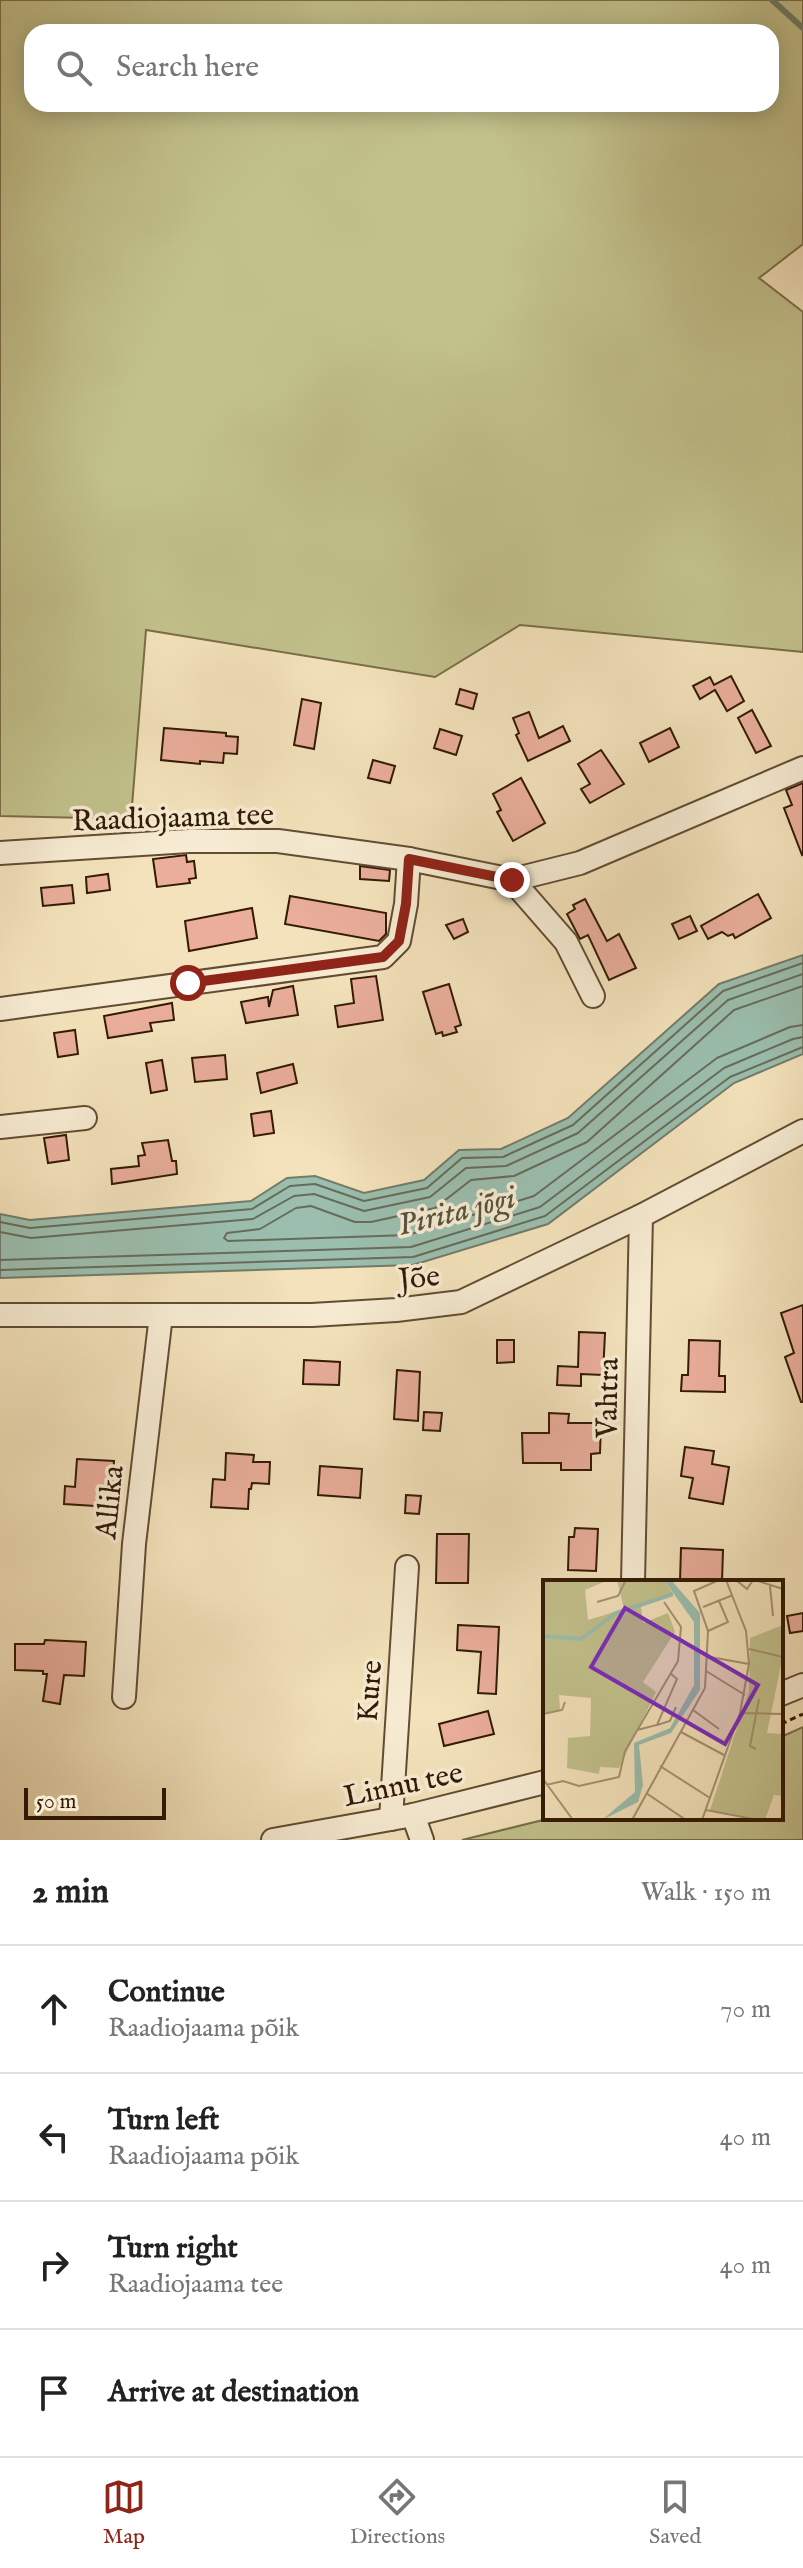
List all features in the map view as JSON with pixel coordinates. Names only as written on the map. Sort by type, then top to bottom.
[{"type":"street","name":"Raadiojaama tee","points":[[0,853],[189,841],[278,841],[409,859],[512,880],[580,863],[803,768]]},
{"type":"street","points":[[0,1009],[383,957],[399,941],[406,904],[409,859]]},
{"type":"street","points":[[512,880],[566,942],[593,996]]},
{"type":"street","points":[[0,1127],[85,1118]]},
{"type":"street","name":"Jõe","points":[[0,1315],[312,1315],[461,1302],[641,1216],[803,1131]]},
{"type":"street","name":"Vahtra","points":[[633,1580],[641,1216]]},
{"type":"street","name":"Allika","points":[[124,1697],[134,1544],[161,1315]]},
{"type":"street","name":"Kure","points":[[402,1817],[407,1567]]},
{"type":"street","points":[[783,1693],[803,1685]]},
{"type":"street","name":"Linnu tee","points":[[273,1840],[402,1817],[543,1782]]},
{"type":"street","points":[[402,1817],[422,1840]]},
{"type":"path","points":[[783,1723],[803,1714]]},
{"type":"shaded area","points":[[0,0],[803,0],[803,244],[759,278],[803,312],[803,652],[520,625],[435,677],[146,630],[131,819],[0,816]]},
{"type":"shaded area","points":[[803,1727],[803,1840],[462,1840],[543,1820],[783,1820],[783,1736]]},
{"type":"water","name":"Pirita jõgi","points":[[803,955],[803,1054],[734,1083],[548,1224],[413,1265],[0,1278],[0,1214],[30,1220],[251,1201],[287,1178],[315,1176],[364,1193],[424,1180],[459,1150],[501,1149],[568,1118],[719,984]]},
{"type":"building","points":[[731,676],[744,701],[727,711],[715,690],[700,699],[693,686],[710,677],[714,685]]},
{"type":"building","points":[[460,689],[477,694],[473,709],[456,704]]},
{"type":"building","points":[[302,699],[321,703],[314,749],[294,745]]},
{"type":"building","points":[[752,710],[771,746],[756,753],[738,718]]},
{"type":"building","points":[[529,712],[539,738],[563,726],[570,741],[528,761],[516,735],[519,733],[513,718]]},
{"type":"building","points":[[164,728],[226,733],[226,736],[238,737],[237,754],[224,753],[223,763],[161,760]]},
{"type":"building","points":[[670,728],[679,747],[649,762],[640,743]]},
{"type":"building","points":[[440,729],[462,736],[456,755],[434,748]]},
{"type":"building","points":[[601,750],[624,784],[590,803],[581,789],[590,784],[578,764]]},
{"type":"building","points":[[373,760],[395,766],[390,783],[368,778]]},
{"type":"building","points":[[521,778],[545,823],[513,841],[497,812],[501,810],[493,794]]},
{"type":"building","points":[[803,783],[802,855],[784,808],[792,805],[786,790]]},
{"type":"building","points":[[186,855],[187,862],[194,861],[196,878],[189,879],[190,883],[157,887],[153,859]]},
{"type":"building","points":[[360,866],[390,870],[389,881],[360,879]]},
{"type":"building","points":[[108,874],[110,890],[87,893],[86,877]]},
{"type":"building","points":[[72,885],[74,903],[43,906],[41,888]]},
{"type":"building","points":[[758,894],[771,918],[735,938],[733,934],[728,936],[722,932],[708,939],[701,926]]},
{"type":"building","points":[[290,896],[386,913],[386,934],[379,941],[285,924]]},
{"type":"building","points":[[585,899],[607,941],[619,934],[636,968],[609,980],[588,935],[580,939],[567,914],[575,909],[573,905]]},
{"type":"building","points":[[252,908],[257,938],[189,951],[185,921]]},
{"type":"building","points":[[690,916],[697,931],[679,939],[672,924]]},
{"type":"building","points":[[463,919],[468,932],[454,939],[446,925]]},
{"type":"building","points":[[376,976],[383,1020],[338,1027],[335,1006],[354,1003],[351,979]]},
{"type":"building","points":[[449,984],[461,1025],[455,1027],[457,1032],[443,1036],[442,1032],[436,1034],[423,992]]},
{"type":"building","points":[[293,986],[298,1015],[246,1023],[241,1002],[268,997],[269,1007],[273,990]]},
{"type":"building","points":[[172,1003],[174,1020],[150,1023],[152,1031],[108,1038],[104,1016]]},
{"type":"building","points":[[75,1030],[78,1054],[58,1057],[54,1033]]},
{"type":"building","points":[[225,1055],[227,1079],[195,1082],[192,1058]]},
{"type":"building","points":[[162,1060],[167,1090],[151,1093],[146,1063]]},
{"type":"building","points":[[293,1064],[297,1083],[261,1093],[257,1073]]},
{"type":"building","points":[[271,1111],[274,1133],[254,1136],[251,1114]]},
{"type":"building","points":[[66,1135],[69,1160],[48,1163],[44,1138]]},
{"type":"building","points":[[168,1140],[177,1174],[112,1184],[111,1169],[139,1166],[138,1156],[145,1155],[142,1143]]},
{"type":"building","points":[[803,1305],[801,1402],[785,1357],[794,1353],[781,1313]]},
{"type":"building","points":[[579,1332],[605,1333],[603,1375],[581,1374],[581,1386],[557,1385],[558,1366],[578,1367]]},
{"type":"building","points":[[497,1340],[514,1340],[514,1362],[497,1363]]},
{"type":"building","points":[[689,1340],[720,1341],[719,1376],[725,1376],[725,1392],[681,1391],[682,1375],[688,1375]]},
{"type":"building","points":[[304,1360],[340,1362],[339,1385],[303,1384]]},
{"type":"building","points":[[397,1370],[420,1372],[418,1421],[394,1419]]},
{"type":"building","points":[[424,1412],[442,1413],[440,1431],[423,1430]]},
{"type":"building","points":[[549,1413],[569,1414],[568,1423],[601,1423],[600,1453],[591,1454],[591,1470],[561,1470],[561,1463],[523,1463],[522,1433],[549,1433]]},
{"type":"building","points":[[685,1447],[714,1451],[712,1464],[729,1467],[723,1504],[689,1498],[693,1478],[681,1476]]},
{"type":"building","points":[[226,1453],[254,1455],[253,1462],[270,1462],[269,1484],[252,1483],[248,1509],[211,1507],[213,1479],[225,1480]]},
{"type":"building","points":[[77,1459],[114,1461],[111,1507],[64,1504],[65,1486],[75,1487]]},
{"type":"building","points":[[320,1466],[362,1469],[360,1498],[318,1495]]},
{"type":"building","points":[[406,1495],[421,1496],[419,1514],[405,1513]]},
{"type":"building","points":[[575,1528],[598,1529],[596,1571],[568,1570],[569,1537],[574,1537]]},
{"type":"building","points":[[437,1534],[469,1534],[468,1583],[436,1583]]},
{"type":"building","points":[[681,1548],[723,1550],[722,1580],[680,1580]]},
{"type":"building","points":[[803,1613],[803,1631],[790,1633],[787,1616]]},
{"type":"building","points":[[458,1625],[499,1627],[496,1694],[478,1693],[481,1652],[457,1650]]},
{"type":"building","points":[[45,1640],[86,1642],[84,1676],[64,1675],[60,1704],[43,1701],[47,1674],[43,1671],[15,1670],[15,1644],[44,1644]]},
{"type":"building","points":[[488,1711],[494,1734],[444,1746],[439,1724]]},
{"type":"waterway","points":[[772,0],[803,28]]},
{"type":"route","points":[[188,983],[383,957],[399,941],[406,904],[409,859],[512,880]]}]
